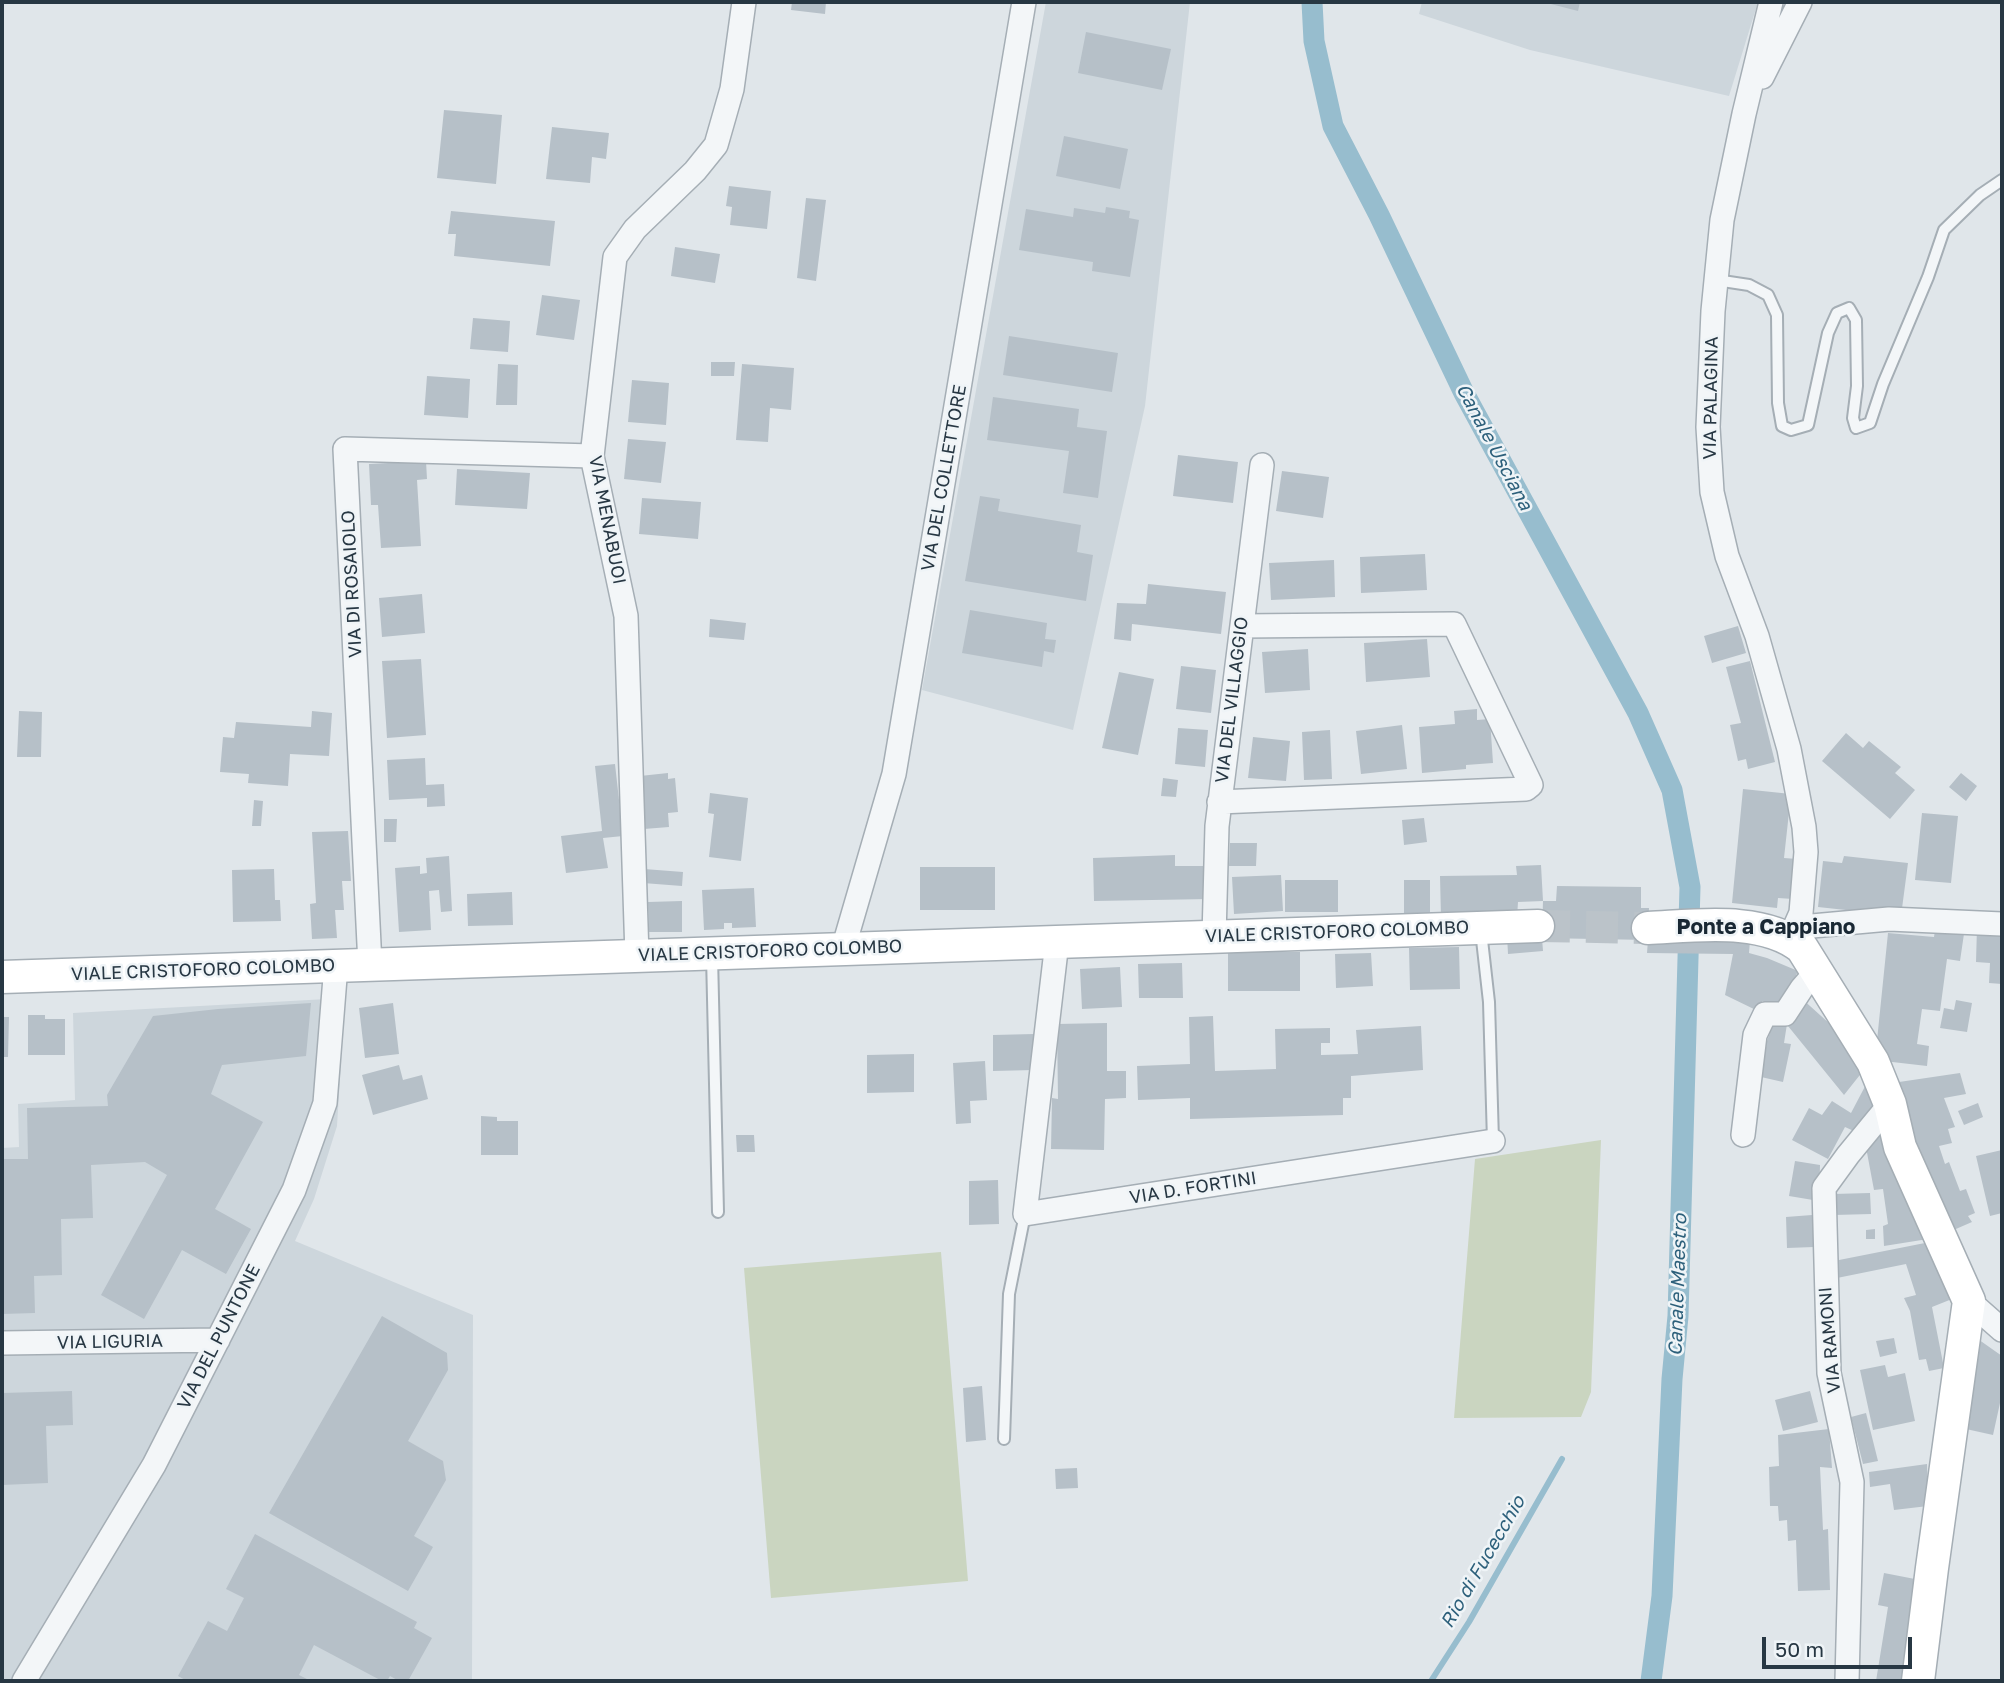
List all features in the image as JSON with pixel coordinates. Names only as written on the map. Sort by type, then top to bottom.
[{"type":"street","name":"VIA MENABUOI","points":[[637,956],[626,616],[592,456],[615,257],[635,229],[695,171],[716,145],[732,89],[744,2]]},
{"type":"street","name":"VIA DEL COLLETTORE","points":[[844,949],[894,774],[1024,2]]},
{"type":"street","name":"VIA PALAGINA","points":[[1771,2],[1722,220],[1707,427],[1712,492],[1727,556],[1757,636],[1789,749],[1804,827],[1806,852],[1796,926]]},
{"type":"street","points":[[1744,114],[1800,2]]},
{"type":"street","name":"VIA DI ROSAIOLO","points":[[370,965],[345,449],[592,456]]},
{"type":"street","name":"VIA DEL VILLAGGIO","points":[[1214,937],[1219,802],[1262,465]]},
{"type":"street","points":[[1219,802],[1526,789],[1531,785],[1454,624],[1242,626]]},
{"type":"street","points":[[1648,928],[1733,926],[1770,931],[1796,926],[1889,919],[2002,924]]},
{"type":"street","name":"VIALE CRISTOFORO COLOMBO","points":[[2,976],[1538,926]]},
{"type":"street","points":[[1796,926],[1802,948],[1872,1062],[1890,1104],[1900,1147],[1969,1301],[2002,1330]]},
{"type":"street","points":[[1025,1213],[1057,942]]},
{"type":"street","name":"VIA DEL PUNTONE","points":[[24,1681],[154,1465],[294,1190],[325,1103],[336,965]]},
{"type":"street","points":[[1743,1135],[1755,1035],[1765,1014],[1785,1014],[1817,971]]},
{"type":"street","name":"VIA RAMONI","points":[[1847,1681],[1852,1482],[1829,1373],[1824,1188],[1890,1104]]},
{"type":"street","name":"VIA D. FORTINI","points":[[1025,1213],[1493,1141]]},
{"type":"street","points":[[1918,1681],[1931,1567],[1969,1301]]},
{"type":"street","name":"VIA LIGURIA","points":[[2,1343],[218,1340]]},
{"type":"lane","points":[[1716,280],[1749,285],[1768,295],[1777,315],[1778,403],[1782,426],[1791,430],[1808,425],[1828,333],[1837,313],[1849,308],[1856,320],[1857,386],[1853,418],[1856,428],[1870,423],[1944,230],[1980,195],[2002,180]]},
{"type":"lane","name":"VIA D. FORTINI","points":[[1481,928],[1489,1002],[1493,1141]]},
{"type":"lane","points":[[712,953],[718,1212]]},
{"type":"lane","points":[[1004,1438],[1009,1294],[1025,1213]]},
{"type":"shaded area","points":[[1046,2],[1190,2],[1145,406],[1073,730],[922,690]]},
{"type":"shaded area","points":[[1422,2],[1758,2],[1729,96],[1530,50],[1419,14]]},
{"type":"shaded area","points":[[345,998],[337,1126],[314,1199],[295,1241],[473,1315],[472,1681],[2,1681],[2,1148],[19,1147],[18,1104],[75,1100],[73,1013]]},
{"type":"green space","points":[[1601,1140],[1591,1392],[1581,1417],[1454,1418],[1475,1159]]},
{"type":"green space","points":[[941,1252],[968,1581],[771,1598],[744,1268]]},
{"type":"building","points":[[792,2],[826,2],[825,14],[791,10]]},
{"type":"building","points":[[1543,2],[1580,2],[1578,11]]},
{"type":"building","points":[[1086,32],[1171,49],[1162,90],[1078,73]]},
{"type":"building","points":[[444,110],[502,115],[496,184],[437,178]]},
{"type":"building","points":[[552,127],[609,133],[606,159],[592,157],[590,183],[546,179]]},
{"type":"building","points":[[1064,136],[1128,149],[1120,189],[1056,176]]},
{"type":"building","points":[[729,186],[771,191],[767,229],[730,225],[732,207],[726,206]]},
{"type":"building","points":[[806,198],[826,200],[816,281],[797,278]]},
{"type":"building","points":[[1106,207],[1130,211],[1129,218],[1139,220],[1130,277],[1092,271],[1093,262],[1019,250],[1026,209],[1073,217],[1074,208],[1105,213]]},
{"type":"building","points":[[451,211],[555,221],[550,266],[454,256],[456,234],[448,234]]},
{"type":"building","points":[[675,247],[720,254],[715,283],[671,276]]},
{"type":"building","points":[[542,295],[580,300],[574,340],[536,335]]},
{"type":"building","points":[[473,318],[510,321],[508,352],[470,349]]},
{"type":"building","points":[[1009,336],[1118,353],[1112,392],[1003,375]]},
{"type":"building","points":[[711,362],[735,362],[734,376],[711,376]]},
{"type":"building","points":[[498,364],[518,365],[517,405],[496,405]]},
{"type":"building","points":[[742,364],[794,368],[791,410],[770,408],[768,442],[736,440]]},
{"type":"building","points":[[427,376],[470,379],[468,418],[424,415]]},
{"type":"building","points":[[632,380],[669,383],[666,425],[628,422]]},
{"type":"building","points":[[993,397],[1079,409],[1077,427],[1107,431],[1098,498],[1063,493],[1069,451],[987,440]]},
{"type":"building","points":[[628,439],[666,442],[661,483],[624,479]]},
{"type":"building","points":[[1178,455],[1238,462],[1233,503],[1173,496]]},
{"type":"building","points":[[426,461],[427,479],[417,480],[421,546],[381,548],[378,505],[371,505],[369,464]]},
{"type":"building","points":[[457,469],[530,473],[527,509],[455,505]]},
{"type":"building","points":[[1282,471],[1329,477],[1323,518],[1276,511]]},
{"type":"building","points":[[980,496],[1000,499],[998,511],[1081,525],[1077,552],[1093,555],[1086,601],[965,581]]},
{"type":"building","points":[[642,498],[701,502],[698,539],[639,534]]},
{"type":"building","points":[[1425,554],[1427,590],[1361,593],[1360,557]]},
{"type":"building","points":[[1334,560],[1335,597],[1271,600],[1269,563]]},
{"type":"building","points":[[1148,584],[1226,592],[1221,634],[1132,624],[1131,641],[1114,639],[1117,603],[1146,604]]},
{"type":"building","points":[[422,594],[425,633],[382,637],[379,598]]},
{"type":"building","points":[[970,610],[1047,623],[1045,639],[1056,640],[1054,653],[1044,651],[1042,667],[962,653]]},
{"type":"building","points":[[710,619],[746,623],[744,640],[709,637]]},
{"type":"building","points":[[1738,626],[1746,653],[1712,663],[1704,636]]},
{"type":"building","points":[[1427,639],[1430,677],[1366,682],[1364,643]]},
{"type":"building","points":[[1308,649],[1310,690],[1265,693],[1262,652]]},
{"type":"building","points":[[421,659],[426,735],[387,738],[382,661]]},
{"type":"building","points":[[1750,661],[1775,762],[1748,769],[1746,759],[1738,761],[1730,725],[1741,723],[1726,667]]},
{"type":"building","points":[[1181,666],[1216,670],[1211,713],[1176,709]]},
{"type":"building","points":[[1119,672],[1154,679],[1138,755],[1102,748]]},
{"type":"building","points":[[1477,709],[1477,720],[1490,719],[1493,763],[1466,765],[1466,769],[1422,773],[1419,727],[1455,724],[1454,711]]},
{"type":"building","points":[[19,711],[42,712],[41,757],[17,757]]},
{"type":"building","points":[[312,711],[332,713],[329,756],[290,754],[288,786],[248,783],[249,774],[220,772],[223,737],[234,738],[236,722],[311,727]]},
{"type":"building","points":[[1402,725],[1407,769],[1361,774],[1356,731]]},
{"type":"building","points":[[1178,728],[1208,730],[1205,767],[1175,764]]},
{"type":"building","points":[[1330,730],[1332,779],[1304,780],[1302,732]]},
{"type":"building","points":[[1846,733],[1863,748],[1869,741],[1901,767],[1895,773],[1915,790],[1890,819],[1822,761]]},
{"type":"building","points":[[1253,737],[1290,741],[1286,781],[1248,778]]},
{"type":"building","points":[[425,758],[426,785],[444,784],[445,806],[427,807],[427,798],[389,800],[387,760]]},
{"type":"building","points":[[615,764],[623,836],[603,838],[608,868],[566,873],[561,836],[602,831],[595,766]]},
{"type":"building","points":[[668,773],[668,779],[675,778],[678,812],[668,813],[669,827],[644,829],[640,776]]},
{"type":"building","points":[[1961,773],[1977,786],[1966,801],[1949,787]]},
{"type":"building","points":[[1163,778],[1178,780],[1176,797],[1161,796]]},
{"type":"building","points":[[1743,789],[1791,794],[1784,858],[1797,859],[1793,899],[1778,898],[1777,908],[1732,903]]},
{"type":"building","points":[[710,793],[748,798],[741,861],[709,857],[714,814],[708,813]]},
{"type":"building","points":[[254,800],[263,801],[261,826],[252,826]]},
{"type":"building","points":[[1922,813],[1958,816],[1951,883],[1915,880]]},
{"type":"building","points":[[1424,818],[1427,842],[1404,845],[1402,820]]},
{"type":"building","points":[[384,819],[397,819],[396,842],[384,842]]},
{"type":"building","points":[[348,831],[351,881],[342,881],[344,910],[335,910],[337,938],[312,939],[310,904],[316,903],[312,832]]},
{"type":"building","points":[[1230,843],[1257,843],[1256,866],[1229,866]]},
{"type":"building","points":[[1175,855],[1175,866],[1210,866],[1210,899],[1094,901],[1093,858]]},
{"type":"building","points":[[449,856],[452,911],[441,912],[439,890],[429,891],[431,930],[399,932],[395,868],[420,866],[420,874],[427,873],[426,858]]},
{"type":"building","points":[[1844,856],[1908,863],[1901,916],[1818,907],[1823,861],[1842,863]]},
{"type":"building","points":[[1541,865],[1543,901],[1518,902],[1517,918],[1441,918],[1440,876],[1517,875],[1516,866]]},
{"type":"building","points":[[920,867],[995,867],[995,910],[920,910]]},
{"type":"building","points":[[274,869],[275,900],[280,900],[281,921],[233,922],[232,870]]},
{"type":"building","points":[[644,869],[683,872],[682,886],[643,883]]},
{"type":"building","points":[[1281,875],[1283,911],[1234,914],[1232,877]]},
{"type":"building","points":[[1285,880],[1338,880],[1338,912],[1285,912]]},
{"type":"building","points":[[1404,880],[1430,880],[1430,918],[1404,918]]},
{"type":"building","points":[[1557,886],[1641,887],[1641,908],[1649,908],[1648,934],[1750,941],[1749,953],[1798,971],[1781,1009],[1762,1001],[1760,1012],[1725,995],[1733,954],[1647,953],[1648,940],[1542,938],[1543,951],[1508,954],[1507,935],[1542,933],[1543,901],[1556,901]]},
{"type":"building","points":[[754,888],[756,927],[732,928],[732,923],[724,923],[724,929],[704,930],[702,890]]},
{"type":"building","points":[[512,892],[513,925],[468,926],[467,894]]},
{"type":"building","points":[[682,901],[682,932],[649,932],[648,902]]},
{"type":"building","points":[[1936,923],[1965,927],[1960,961],[1947,959],[1940,1011],[1922,1009],[1917,1044],[1929,1046],[1927,1066],[1875,1060],[1888,933],[1934,937]]},
{"type":"building","points":[[1977,927],[2002,929],[2002,984],[1989,983],[1990,963],[1976,962]]},
{"type":"building","points":[[1459,947],[1460,989],[1410,990],[1409,948]]},
{"type":"building","points":[[1228,952],[1300,952],[1300,991],[1228,991]]},
{"type":"building","points":[[1371,953],[1373,986],[1336,988],[1335,954]]},
{"type":"building","points":[[1182,963],[1183,998],[1139,998],[1138,964]]},
{"type":"building","points":[[1120,967],[1122,1007],[1082,1009],[1080,969]]},
{"type":"building","points":[[1800,997],[1840,1033],[1867,1066],[1844,1095],[1788,1026],[1790,1011]]},
{"type":"building","points":[[1956,1000],[1972,1003],[1967,1032],[1940,1028],[1944,1008],[1954,1010]]},
{"type":"building","points":[[311,1003],[306,1056],[222,1065],[211,1094],[263,1122],[215,1209],[251,1229],[226,1274],[182,1250],[144,1319],[101,1295],[167,1175],[145,1162],[91,1165],[93,1218],[61,1219],[62,1275],[34,1276],[35,1313],[2,1314],[2,1159],[28,1159],[27,1108],[108,1106],[107,1095],[153,1016]]},
{"type":"building","points":[[393,1003],[399,1054],[365,1058],[359,1008]]},
{"type":"building","points":[[28,1015],[45,1015],[45,1019],[65,1019],[65,1055],[28,1055]]},
{"type":"building","points":[[1213,1016],[1215,1071],[1276,1069],[1275,1029],[1330,1028],[1330,1043],[1321,1043],[1321,1055],[1358,1054],[1356,1030],[1421,1026],[1423,1070],[1351,1076],[1351,1098],[1343,1098],[1343,1115],[1190,1119],[1190,1098],[1138,1100],[1137,1066],[1190,1064],[1189,1017]]},
{"type":"building","points":[[2,1017],[9,1017],[8,1057],[2,1057]]},
{"type":"building","points":[[1774,1021],[1787,1024],[1784,1043],[1791,1044],[1783,1082],[1761,1077],[1767,1041]]},
{"type":"building","points":[[1107,1023],[1107,1071],[1126,1071],[1126,1098],[1105,1099],[1104,1150],[1051,1149],[1052,1098],[1058,1099],[1057,1024]]},
{"type":"building","points":[[1034,1034],[1034,1070],[993,1071],[993,1035]]},
{"type":"building","points":[[914,1054],[914,1092],[867,1093],[867,1055]]},
{"type":"building","points":[[985,1061],[987,1100],[970,1101],[971,1123],[956,1124],[953,1063]]},
{"type":"building","points":[[399,1065],[403,1080],[422,1075],[428,1099],[373,1115],[362,1075]]},
{"type":"building","points":[[1960,1073],[1966,1094],[1944,1098],[1955,1127],[1948,1129],[1952,1143],[1939,1146],[1945,1164],[1949,1162],[1960,1191],[1966,1189],[1975,1213],[1968,1216],[1972,1222],[1949,1232],[1922,1170],[1899,1082]]},
{"type":"building","points":[[1871,1075],[1880,1093],[1856,1132],[1845,1127],[1828,1159],[1792,1140],[1809,1108],[1822,1115],[1832,1101],[1851,1113]]},
{"type":"building","points":[[1978,1103],[1983,1117],[1964,1125],[1958,1111]]},
{"type":"building","points":[[481,1116],[497,1117],[497,1121],[518,1121],[518,1155],[481,1155]]},
{"type":"building","points":[[1891,1124],[1928,1239],[1884,1246],[1883,1226],[1888,1224],[1883,1189],[1874,1190],[1865,1142]]},
{"type":"building","points":[[736,1135],[754,1135],[755,1152],[737,1152]]},
{"type":"building","points":[[2002,1150],[2002,1213],[1990,1216],[1976,1156]]},
{"type":"building","points":[[1795,1161],[1820,1165],[1819,1201],[1789,1196]]},
{"type":"building","points":[[998,1180],[999,1224],[969,1225],[969,1181]]},
{"type":"building","points":[[1870,1193],[1871,1214],[1834,1215],[1833,1194]]},
{"type":"building","points":[[1812,1215],[1814,1247],[1787,1248],[1786,1217]]},
{"type":"building","points":[[1875,1229],[1875,1239],[1866,1239],[1866,1230]]},
{"type":"building","points":[[1930,1242],[1957,1297],[1932,1307],[1944,1368],[1929,1371],[1926,1359],[1919,1360],[1910,1311],[1904,1298],[1916,1295],[1906,1264],[1837,1278],[1834,1261]]},
{"type":"building","points":[[382,1316],[447,1353],[448,1370],[408,1441],[443,1461],[446,1480],[414,1536],[433,1547],[408,1591],[269,1513]]},
{"type":"building","points":[[1975,1337],[2002,1356],[2002,1404],[2000,1403],[1993,1435],[1966,1429]]},
{"type":"building","points":[[1894,1338],[1897,1353],[1880,1357],[1876,1341]]},
{"type":"building","points":[[1885,1365],[1888,1377],[1905,1373],[1915,1421],[1873,1430],[1860,1370]]},
{"type":"building","points":[[982,1386],[986,1440],[966,1442],[963,1388]]},
{"type":"building","points":[[72,1391],[73,1425],[46,1426],[48,1483],[2,1485],[2,1393]]},
{"type":"building","points":[[1810,1391],[1818,1422],[1783,1431],[1775,1400]]},
{"type":"building","points":[[1866,1413],[1878,1461],[1863,1464],[1851,1417]]},
{"type":"building","points":[[1829,1429],[1832,1468],[1820,1467],[1823,1530],[1828,1529],[1830,1590],[1798,1591],[1796,1540],[1788,1541],[1787,1520],[1779,1521],[1778,1506],[1770,1506],[1769,1467],[1779,1466],[1778,1435]]},
{"type":"building","points":[[1927,1464],[1928,1506],[1894,1510],[1890,1484],[1870,1487],[1869,1472]]},
{"type":"building","points":[[1077,1468],[1078,1488],[1056,1489],[1055,1469]]},
{"type":"building","points":[[255,1534],[417,1622],[414,1628],[432,1638],[408,1681],[399,1681],[390,1676],[387,1681],[382,1681],[314,1645],[299,1675],[311,1681],[187,1681],[178,1676],[208,1621],[227,1631],[244,1598],[226,1589]]},
{"type":"building","points":[[1884,1573],[1920,1580],[1904,1681],[1876,1681],[1888,1607],[1878,1605]]},
{"type":"waterway","name":"Canale Usciana","points":[[1312,2],[1314,41],[1333,126],[1464,393],[1638,713],[1672,790],[1690,887],[1678,1316],[1672,1379],[1662,1596],[1651,1681]]},
{"type":"waterway","name":"Rio di Fucecchio","points":[[1431,1681],[1469,1622],[1562,1459]]},
{"type":"tunnel","points":[[1538,926],[1648,928]]},
{"type":"district","name":"Ponte a Cappiano","points":[[1766,927]]},
{"type":"water label","name":"Canale Maestro","points":[[1678,1285]]}]
